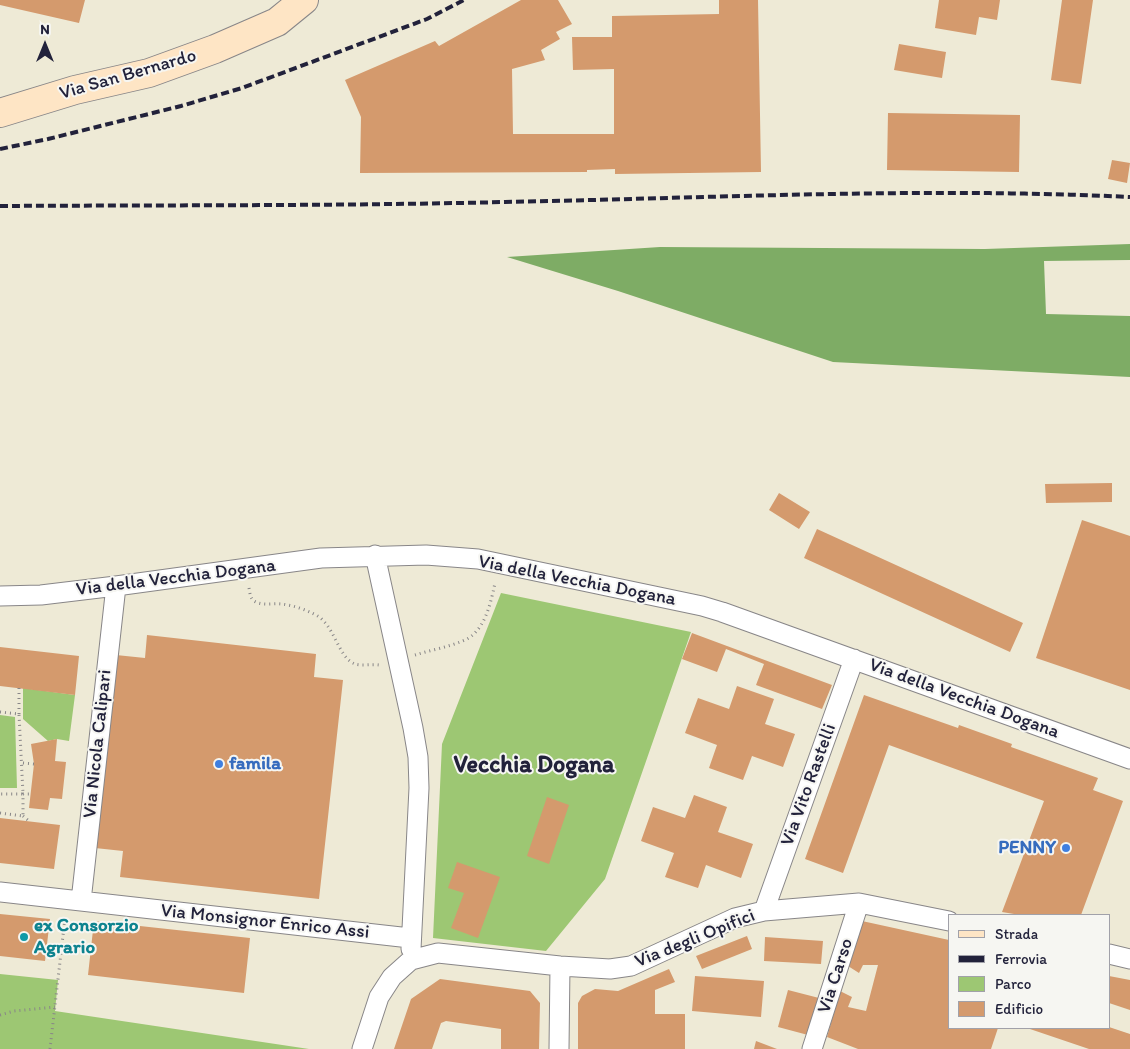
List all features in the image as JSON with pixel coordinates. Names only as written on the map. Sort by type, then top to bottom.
[{"type":"street","name":"Via San Bernardo","points":[[0,114],[75,90],[149,73],[215,49],[277,22],[304,0]]},
{"type":"street","name":"Via della Vecchia Dogana","points":[[0,596],[41,595],[321,558],[426,555],[478,559],[702,606],[722,612],[1130,759]]},
{"type":"street","points":[[362,1049],[379,997],[392,977],[412,960],[410,938],[417,839],[418,757],[375,556]]},
{"type":"street","name":"Via Nicola Calipari","points":[[74,900],[116,586]]},
{"type":"street","name":"Via Vito Rastelli","points":[[764,911],[854,659]]},
{"type":"street","name":"Via Monsignor Enrico Assi","points":[[0,892],[410,938]]},
{"type":"street","name":"Via degli Opifici","points":[[412,960],[438,953],[560,966],[610,969],[631,966],[735,918],[764,911],[859,903],[948,921]]},
{"type":"street","name":"Via Carso","points":[[812,1049],[859,903]]},
{"type":"street","points":[[1110,954],[1130,959]]},
{"type":"street","points":[[559,1049],[560,966]]},
{"type":"path","points":[[244,569],[251,598],[255,602],[282,604],[300,608],[317,615],[329,626],[346,656],[355,664],[379,665],[398,661],[466,639],[480,626],[491,603],[500,564]]},
{"type":"path","points":[[379,665],[381,674]]},
{"type":"path","points":[[19,688],[23,816]]},
{"type":"path","points":[[0,712],[20,714]]},
{"type":"path","points":[[22,763],[34,764]]},
{"type":"path","points":[[0,794],[30,794]]},
{"type":"path","points":[[0,813],[23,816],[29,821]]},
{"type":"path","points":[[50,1049],[55,1007],[74,900]]},
{"type":"path","points":[[0,1015],[14,1011],[55,1007]]},
{"type":"green space","points":[[1130,244],[1130,260],[1044,261],[1046,314],[1130,316],[1130,377],[833,362],[618,291],[507,257],[660,247],[985,249]]},
{"type":"green space","points":[[501,593],[691,632],[605,879],[546,951],[433,938],[442,744]]},
{"type":"green space","points":[[23,688],[75,695],[69,741],[57,739],[48,741],[23,719]]},
{"type":"green space","points":[[0,715],[15,717],[17,788],[0,788]]},
{"type":"green space","points":[[0,974],[58,980],[55,1011],[309,1049],[0,1049]]},
{"type":"building","points":[[0,0],[85,0],[79,23],[0,5]]},
{"type":"building","points":[[521,0],[558,0],[572,24],[556,32],[560,39],[541,50],[545,60],[512,69],[513,134],[614,134],[614,69],[573,70],[572,37],[612,37],[612,16],[719,14],[719,0],[758,0],[761,172],[615,174],[615,169],[587,170],[587,172],[360,173],[361,117],[345,80],[435,41],[439,46]]},
{"type":"building","points":[[939,0],[1000,0],[997,20],[979,17],[976,35],[935,28]]},
{"type":"building","points":[[1062,0],[1093,0],[1081,84],[1051,80]]},
{"type":"building","points":[[899,44],[946,52],[942,78],[894,70]]},
{"type":"building","points":[[888,113],[1020,115],[1019,172],[887,170]]},
{"type":"building","points":[[1112,160],[1130,163],[1127,183],[1108,179]]},
{"type":"building","points":[[1112,483],[1112,502],[1046,503],[1045,484]]},
{"type":"building","points":[[779,493],[810,512],[799,529],[769,510]]},
{"type":"building","points":[[1082,520],[1130,536],[1130,690],[1036,658]]},
{"type":"building","points":[[817,529],[1023,623],[1010,652],[804,558]]},
{"type":"building","points":[[692,633],[832,685],[822,709],[756,685],[764,664],[726,649],[717,672],[682,659]]},
{"type":"building","name":"famila","points":[[147,635],[316,654],[314,677],[343,680],[319,899],[120,877],[123,851],[95,848],[116,655],[145,658]]},
{"type":"building","points":[[0,647],[79,656],[75,695],[0,686]]},
{"type":"building","points":[[737,686],[774,699],[765,724],[795,734],[783,767],[752,756],[743,780],[709,768],[717,745],[685,733],[698,698],[729,709]]},
{"type":"building","points":[[864,695],[958,728],[959,725],[1012,744],[1011,747],[1098,778],[1093,790],[1123,801],[1081,914],[1014,914],[1002,912],[1044,801],[889,745],[843,873],[805,859]]},
{"type":"building","points":[[57,739],[55,761],[66,762],[62,799],[50,798],[48,810],[29,808],[34,764],[31,744]]},
{"type":"building","points":[[694,795],[727,807],[718,832],[753,844],[741,878],[706,865],[698,888],[665,877],[674,853],[641,841],[653,807],[685,818]]},
{"type":"building","points":[[547,797],[569,805],[549,864],[527,856]]},
{"type":"building","points":[[0,818],[60,825],[54,869],[0,863]]},
{"type":"building","points":[[457,862],[500,877],[478,938],[451,928],[464,893],[448,888]]},
{"type":"building","name":"ex Consorzio Agrario","points":[[0,914],[50,919],[45,961],[0,956]]},
{"type":"building","points":[[94,921],[250,938],[244,993],[88,975]]},
{"type":"building","points":[[862,921],[948,940],[948,1029],[998,1029],[991,1049],[858,1049],[827,1037],[840,991],[852,997],[848,1007],[866,1011],[878,965],[863,965],[859,973],[848,966]]},
{"type":"building","points":[[747,936],[752,949],[702,969],[696,956]]},
{"type":"building","points":[[765,937],[823,941],[821,964],[764,961]]},
{"type":"building","points":[[669,969],[675,982],[655,990],[655,1014],[685,1014],[685,1049],[578,1049],[578,1003],[582,996],[595,989],[618,991]]},
{"type":"building","points":[[695,976],[764,981],[761,1017],[692,1011]]},
{"type":"building","points":[[1110,976],[1130,980],[1130,1010],[1110,1003]]},
{"type":"building","points":[[440,979],[530,991],[540,1003],[539,1049],[501,1049],[501,1029],[446,1021],[441,1023],[432,1049],[394,1049],[411,999]]},
{"type":"building","points":[[788,990],[819,998],[808,1035],[778,1027]]},
{"type":"building","points":[[1110,1027],[1130,1034],[1130,1049],[1089,1049],[1030,1029],[1110,1029]]},
{"type":"building","points":[[756,1041],[777,1049],[754,1049]]},
{"type":"railway","points":[[0,149],[181,106],[242,88],[427,19],[464,0]]},
{"type":"railway","points":[[0,206],[316,205],[896,193],[1052,194],[1130,197]]},
{"type":"place","name":"famila","points":[[219,764]]},
{"type":"place","name":"PENNY","points":[[1066,848]]},
{"type":"place","name":"ex Consorzio Agrario","points":[[24,937]]},
{"type":"district","name":"Vecchia Dogana","points":[[534,766]]}]
